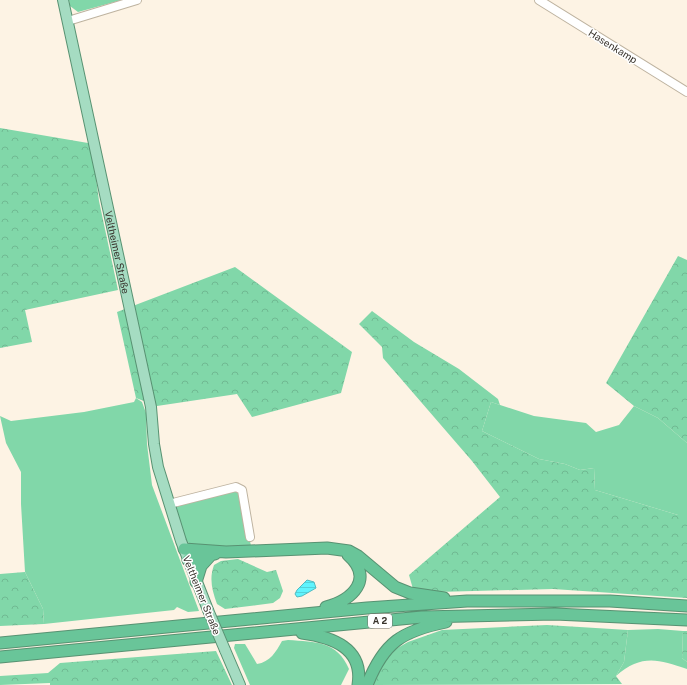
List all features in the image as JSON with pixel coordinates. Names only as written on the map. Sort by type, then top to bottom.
[{"type":"highway","points":[[186,555],[327,548],[348,552],[358,556],[385,581],[395,588],[410,594],[466,601]]},
{"type":"highway","points":[[287,616],[339,604],[349,598],[359,586],[360,574],[355,562],[348,555],[327,548]]},
{"type":"highway","points":[[186,555],[211,555],[226,552]]},
{"type":"highway","points":[[196,582],[201,566],[211,555]]},
{"type":"highway","name":"A 2","points":[[0,643],[466,601],[594,601],[687,606]]},
{"type":"highway","name":"A 2","points":[[0,657],[414,618],[476,615],[555,614],[687,620]]},
{"type":"highway","points":[[367,685],[382,654],[402,636],[428,626],[476,615]]},
{"type":"highway","points":[[284,630],[316,634],[333,639],[345,647],[353,656],[356,665],[358,685]]},
{"type":"main road","name":"Veltheimer Straße","points":[[63,0],[151,407],[154,444],[158,466],[169,504],[196,582],[240,685]]},
{"type":"street","points":[[68,21],[137,0]]},
{"type":"street","name":"Hasenkamp","points":[[539,0],[687,92]]},
{"type":"street","points":[[169,504],[186,498],[236,487],[240,488],[242,490],[250,536]]},
{"type":"green space","points":[[69,0],[122,0],[78,12],[70,6]]},
{"type":"green space","points":[[0,128],[88,143],[92,147],[99,201],[118,290],[25,310],[32,342],[0,348]]},
{"type":"green space","points":[[678,256],[687,260],[687,443],[658,418],[634,406],[606,383]]},
{"type":"green space","points":[[235,267],[352,352],[341,393],[252,417],[237,394],[157,406],[136,398],[117,312]]},
{"type":"green space","points":[[372,311],[414,342],[459,369],[498,399],[500,405],[491,402],[482,431],[539,459],[565,464],[580,470],[594,468],[595,490],[678,515],[687,515],[687,598],[553,589],[437,592],[413,589],[409,575],[500,497],[472,461],[383,358],[382,347],[359,324]]},
{"type":"green space","points":[[136,398],[142,402],[146,413],[147,444],[152,485],[199,611],[188,612],[177,607],[174,610],[44,624],[43,609],[25,572],[21,504],[21,472],[6,443],[0,416],[11,421],[84,412],[134,402]]},
{"type":"green space","points":[[491,402],[534,416],[586,423],[596,432],[619,425],[634,406],[658,418],[687,443],[687,515],[678,515],[595,490],[594,468],[580,470],[565,464],[539,459],[482,431]]},
{"type":"green space","points":[[235,490],[240,493],[251,546],[207,547],[191,544],[186,541],[175,507],[179,503]]},
{"type":"green space","points":[[238,559],[267,572],[276,570],[283,591],[280,598],[273,603],[225,609],[217,604],[212,584],[212,570],[214,565],[221,561]]},
{"type":"green space","points":[[25,572],[43,609],[44,624],[0,626],[0,574]]},
{"type":"green space","points":[[547,625],[628,630],[624,662],[616,676],[622,684],[373,685],[386,658],[394,650],[408,642],[442,630]]},
{"type":"green space","points":[[658,629],[683,631],[682,658],[687,662],[687,669],[650,660],[634,664],[616,676],[624,662],[628,630]]},
{"type":"green space","points":[[683,631],[687,631],[687,662],[682,658]]},
{"type":"green space","points":[[282,641],[308,641],[324,645],[332,648],[338,653],[349,669],[341,685],[250,685],[234,648],[235,644],[245,644],[257,664],[269,659],[275,653]]},
{"type":"green space","points":[[216,651],[232,685],[50,685],[50,683],[0,685],[0,676],[48,673],[60,663]]},
{"type":"water","points":[[307,580],[314,582],[316,588],[302,596],[297,597],[295,594],[297,590]]}]
